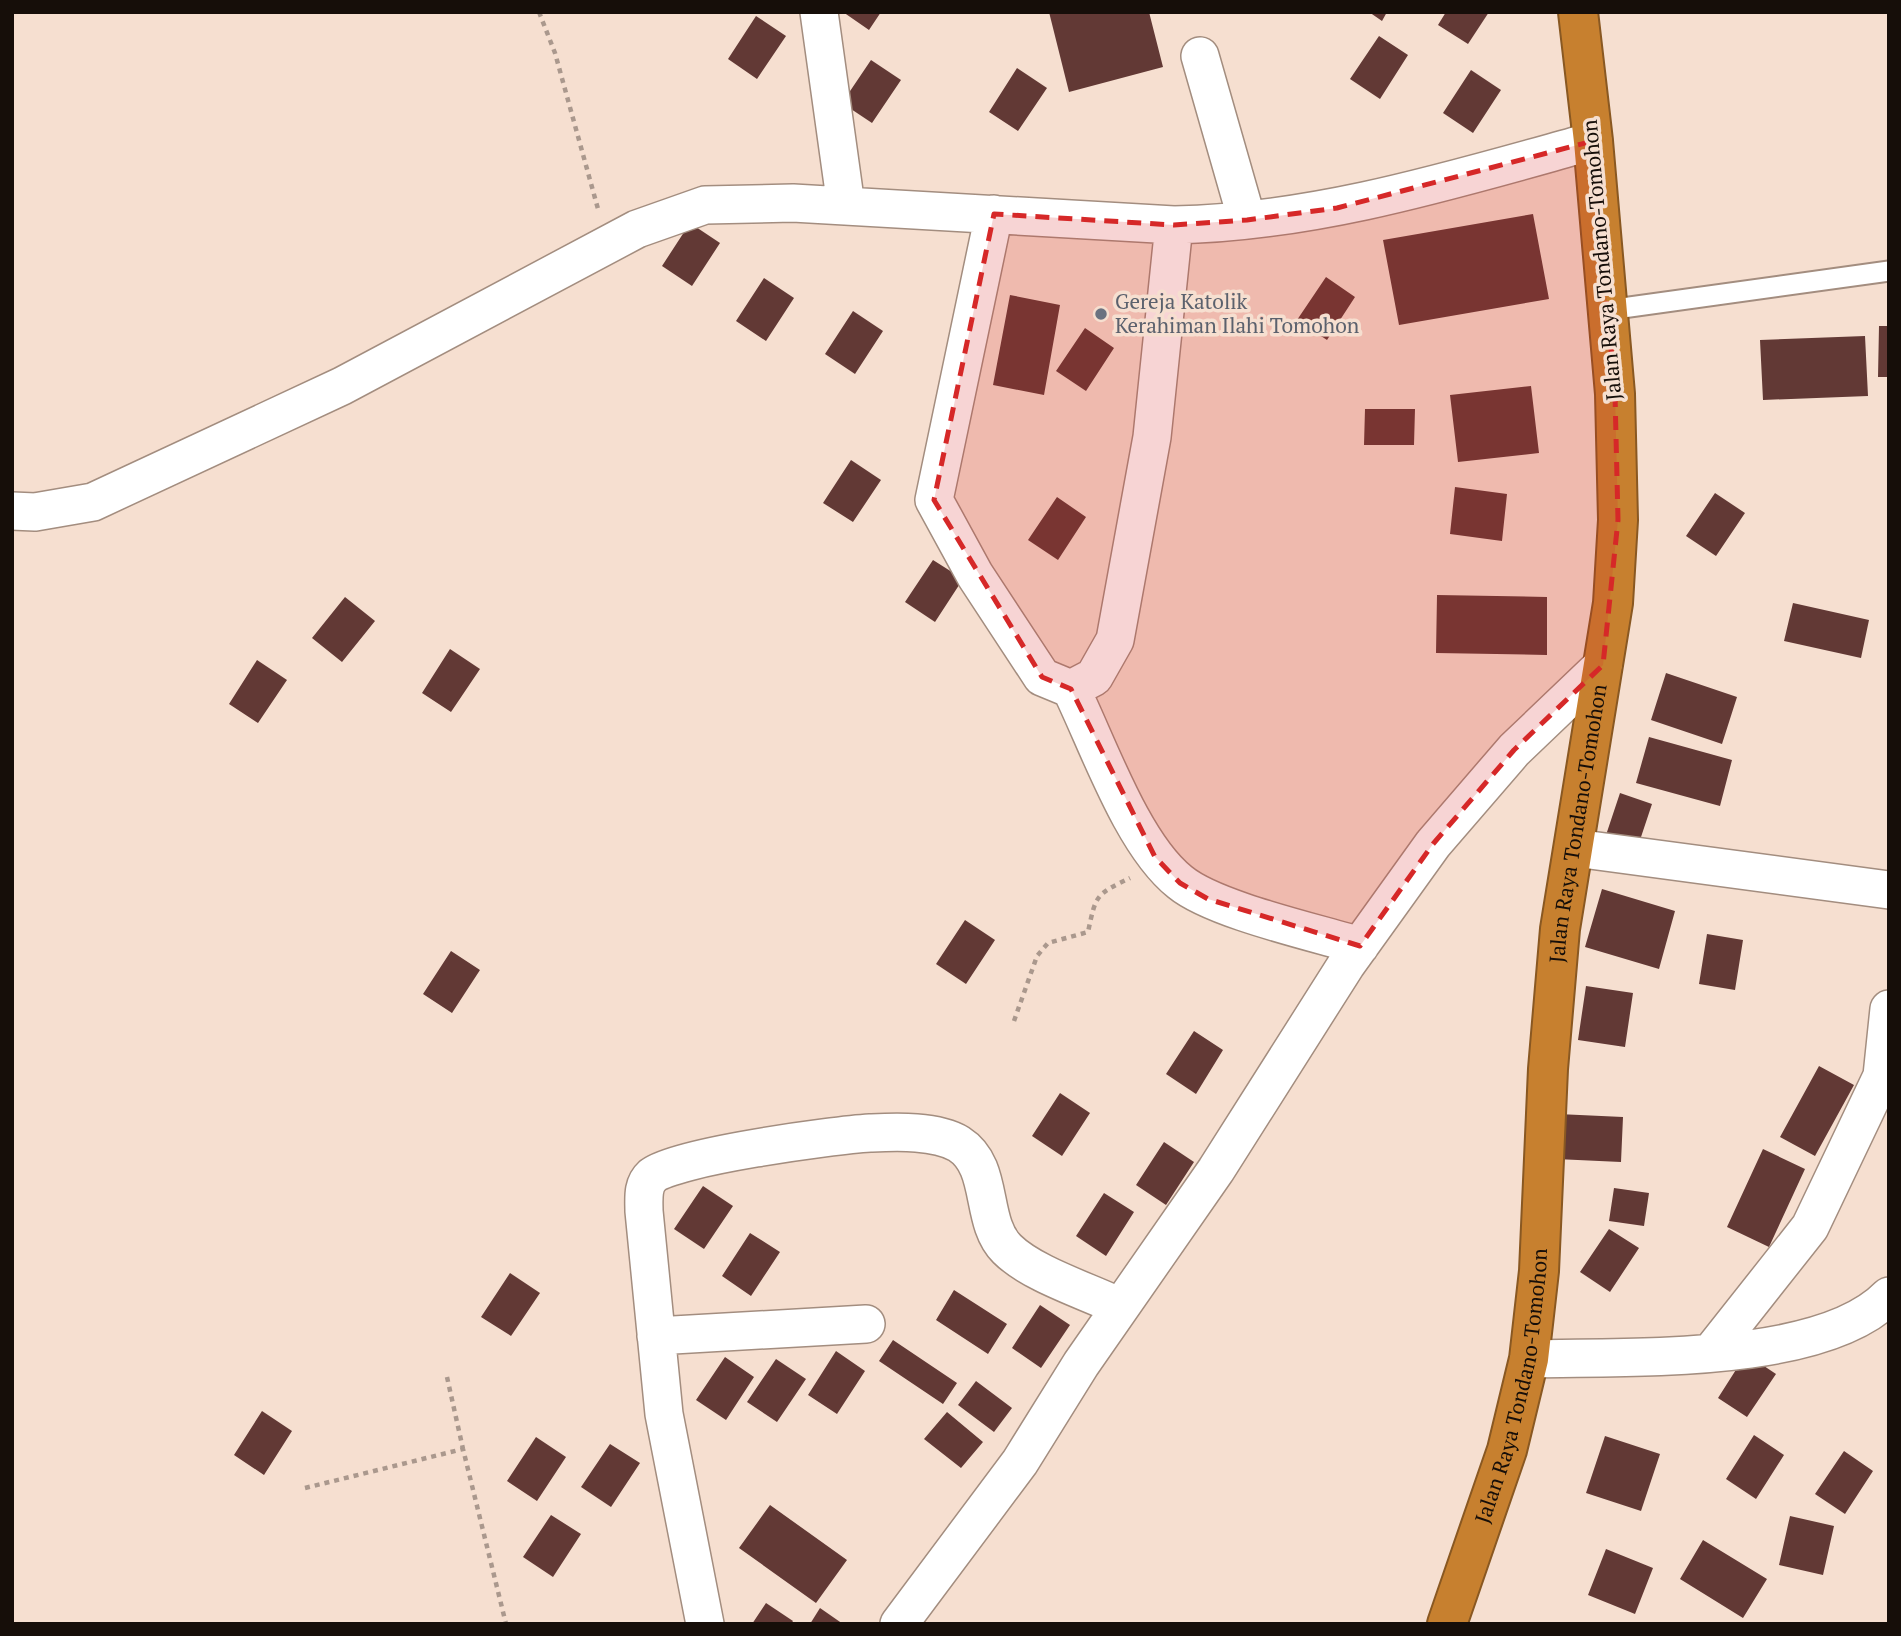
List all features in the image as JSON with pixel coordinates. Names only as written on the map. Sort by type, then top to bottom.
[{"type":"highway","name":"Jalan Raya Tondano-Tomohon","points":[[1447,1624],[1507,1450],[1529,1359],[1539,1271],[1552,1012],[1560,929],[1613,603],[1618,520],[1615,394],[1593,141],[1578,12]]},
{"type":"street","points":[[819,12],[846,206]]},
{"type":"street","points":[[1200,56],[1247,220]]},
{"type":"street","points":[[12,511],[35,512],[93,502],[342,386],[637,229],[705,205],[793,203],[1174,225],[1247,220],[1337,208],[1593,141]]},
{"type":"street","points":[[994,214],[934,500],[975,575],[1042,677],[1071,689],[1136,824],[1155,857],[1180,883],[1209,899],[1360,946]]},
{"type":"street","points":[[1071,689],[1094,677],[1115,640],[1152,438],[1174,225]]},
{"type":"street","points":[[899,1624],[1020,1462],[1120,1307],[1216,1170],[1360,946],[1433,844],[1514,750],[1603,665]]},
{"type":"street","points":[[1574,848],[1889,890]]},
{"type":"street","points":[[1712,1351],[1810,1227],[1882,1076],[1889,1009]]},
{"type":"street","points":[[705,1624],[664,1414],[643,1191],[649,1177],[665,1166],[718,1155],[869,1133],[932,1136],[959,1144],[973,1160],[985,1184],[991,1219],[1005,1247],[1045,1272],[1120,1307]]},
{"type":"street","points":[[1529,1359],[1712,1351],[1806,1339],[1856,1321],[1889,1296]]},
{"type":"street","points":[[656,1336],[866,1324]]},
{"type":"lane","points":[[1608,310],[1889,271]]},
{"type":"path","points":[[539,12],[555,52],[608,244]]},
{"type":"path","points":[[1014,1021],[1037,956],[1048,943],[1088,932],[1096,900],[1155,857]]},
{"type":"path","points":[[447,1377],[506,1624]]},
{"type":"path","points":[[305,1488],[463,1449]]},
{"type":"highlighted area","points":[[1593,141],[1615,394],[1618,520],[1603,665],[1514,750],[1433,844],[1360,946],[1208,899],[1180,883],[1155,857],[1071,689],[1042,677],[934,500],[994,214],[1174,225],[1247,220],[1337,208]]},
{"type":"building","points":[[843,12],[881,12],[869,30]]},
{"type":"building","points":[[1049,12],[1149,12],[1163,67],[1069,92]]},
{"type":"building","points":[[1369,12],[1387,12],[1382,21]]},
{"type":"building","points":[[1446,12],[1489,12],[1468,44],[1438,25]]},
{"type":"building","points":[[756,16],[786,36],[757,79],[728,59]]},
{"type":"building","points":[[1379,36],[1408,55],[1380,99],[1350,79]]},
{"type":"building","points":[[871,60],[901,80],[872,123],[842,103]]},
{"type":"building","points":[[1017,68],[1047,88],[1018,131],[989,112]]},
{"type":"building","points":[[1471,70],[1501,90],[1473,133],[1443,113]]},
{"type":"building","points":[[1533,214],[1549,299],[1399,325],[1383,240]]},
{"type":"building","points":[[690,223],[720,243],[692,286],[662,266]]},
{"type":"building","points":[[1326,277],[1355,297],[1327,340],[1297,320]]},
{"type":"building","points":[[764,278],[794,298],[766,341],[736,321]]},
{"type":"building","points":[[1010,295],[1060,305],[1044,395],[993,385]]},
{"type":"building","points":[[853,311],[883,331],[855,374],[825,354]]},
{"type":"building","points":[[1879,326],[1889,326],[1889,377],[1878,377]]},
{"type":"building","points":[[1085,328],[1114,348],[1086,391],[1056,371]]},
{"type":"building","points":[[1865,336],[1868,396],[1763,400],[1760,340]]},
{"type":"building","points":[[1531,386],[1539,453],[1458,462],[1450,395]]},
{"type":"building","points":[[1365,409],[1415,409],[1414,445],[1364,445]]},
{"type":"building","points":[[851,460],[881,480],[853,522],[823,503]]},
{"type":"building","points":[[1455,487],[1507,494],[1502,541],[1450,534]]},
{"type":"building","points":[[1715,493],[1745,513],[1716,556],[1686,536]]},
{"type":"building","points":[[1057,497],[1086,517],[1058,560],[1028,540]]},
{"type":"building","points":[[933,560],[963,579],[935,622],[905,602]]},
{"type":"building","points":[[1437,595],[1547,597],[1547,655],[1436,653]]},
{"type":"building","points":[[345,597],[375,621],[342,662],[312,638]]},
{"type":"building","points":[[1793,603],[1869,620],[1861,658],[1784,641]]},
{"type":"building","points":[[450,649],[480,669],[451,712],[422,693]]},
{"type":"building","points":[[257,660],[287,680],[258,723],[229,704]]},
{"type":"building","points":[[1666,673],[1737,697],[1722,744],[1651,720]]},
{"type":"building","points":[[1649,737],[1732,760],[1720,806],[1636,783]]},
{"type":"building","points":[[1620,793],[1652,804],[1637,849],[1605,838]]},
{"type":"building","points":[[1602,889],[1675,911],[1659,969],[1585,947]]},
{"type":"building","points":[[965,920],[995,940],[966,984],[936,964]]},
{"type":"building","points":[[1707,934],[1743,940],[1735,990],[1699,984]]},
{"type":"building","points":[[451,951],[480,970],[452,1013],[423,994]]},
{"type":"building","points":[[1586,986],[1633,993],[1625,1047],[1578,1040]]},
{"type":"building","points":[[1194,1031],[1223,1050],[1196,1094],[1166,1074]]},
{"type":"building","points":[[1819,1066],[1854,1085],[1815,1156],[1780,1137]]},
{"type":"building","points":[[1060,1093],[1090,1113],[1062,1156],[1032,1136]]},
{"type":"building","points":[[1558,1114],[1623,1117],[1621,1162],[1556,1159]]},
{"type":"building","points":[[1164,1142],[1194,1162],[1166,1205],[1136,1185]]},
{"type":"building","points":[[1763,1149],[1805,1169],[1769,1247],[1727,1227]]},
{"type":"building","points":[[703,1186],[733,1206],[704,1249],[674,1229]]},
{"type":"building","points":[[1614,1188],[1649,1193],[1644,1226],[1609,1221]]},
{"type":"building","points":[[1104,1193],[1134,1212],[1106,1256],[1076,1236]]},
{"type":"building","points":[[1609,1229],[1639,1248],[1610,1292],[1580,1272]]},
{"type":"building","points":[[750,1233],[780,1252],[751,1296],[722,1276]]},
{"type":"building","points":[[510,1273],[540,1293],[511,1336],[481,1317]]},
{"type":"building","points":[[954,1290],[1007,1324],[988,1354],[936,1320]]},
{"type":"building","points":[[1040,1305],[1070,1325],[1041,1368],[1012,1348]]},
{"type":"building","points":[[893,1340],[957,1383],[943,1404],[879,1361]]},
{"type":"building","points":[[836,1351],[865,1371],[837,1414],[808,1395]]},
{"type":"building","points":[[1746,1354],[1776,1374],[1747,1417],[1718,1398]]},
{"type":"building","points":[[725,1357],[754,1377],[726,1420],[696,1400]]},
{"type":"building","points":[[776,1359],[806,1379],[777,1422],[747,1402]]},
{"type":"building","points":[[976,1381],[1012,1408],[994,1432],[958,1405]]},
{"type":"building","points":[[262,1411],[292,1431],[264,1475],[234,1455]]},
{"type":"building","points":[[947,1412],[983,1442],[961,1468],[924,1439]]},
{"type":"building","points":[[1754,1435],[1784,1455],[1756,1499],[1726,1479]]},
{"type":"building","points":[[1605,1436],[1660,1454],[1641,1511],[1586,1493]]},
{"type":"building","points":[[536,1437],[566,1457],[537,1501],[507,1481]]},
{"type":"building","points":[[610,1444],[640,1463],[611,1507],[581,1487]]},
{"type":"building","points":[[1844,1451],[1873,1471],[1845,1514],[1815,1494]]},
{"type":"building","points":[[770,1505],[847,1560],[816,1603],[739,1548]]},
{"type":"building","points":[[551,1515],[581,1534],[553,1577],[523,1557]]},
{"type":"building","points":[[1790,1516],[1834,1526],[1823,1575],[1779,1565]]},
{"type":"building","points":[[1703,1540],[1767,1579],[1743,1618],[1680,1579]]},
{"type":"building","points":[[1606,1549],[1653,1568],[1635,1614],[1588,1595]]},
{"type":"building","points":[[766,1603],[793,1621],[791,1624],[752,1624]]},
{"type":"building","points":[[820,1608],[843,1624],[810,1624]]},
{"type":"place","name":"Gereja Katolik Kerahiman Ilahi Tomohon","points":[[1101,314]]}]
